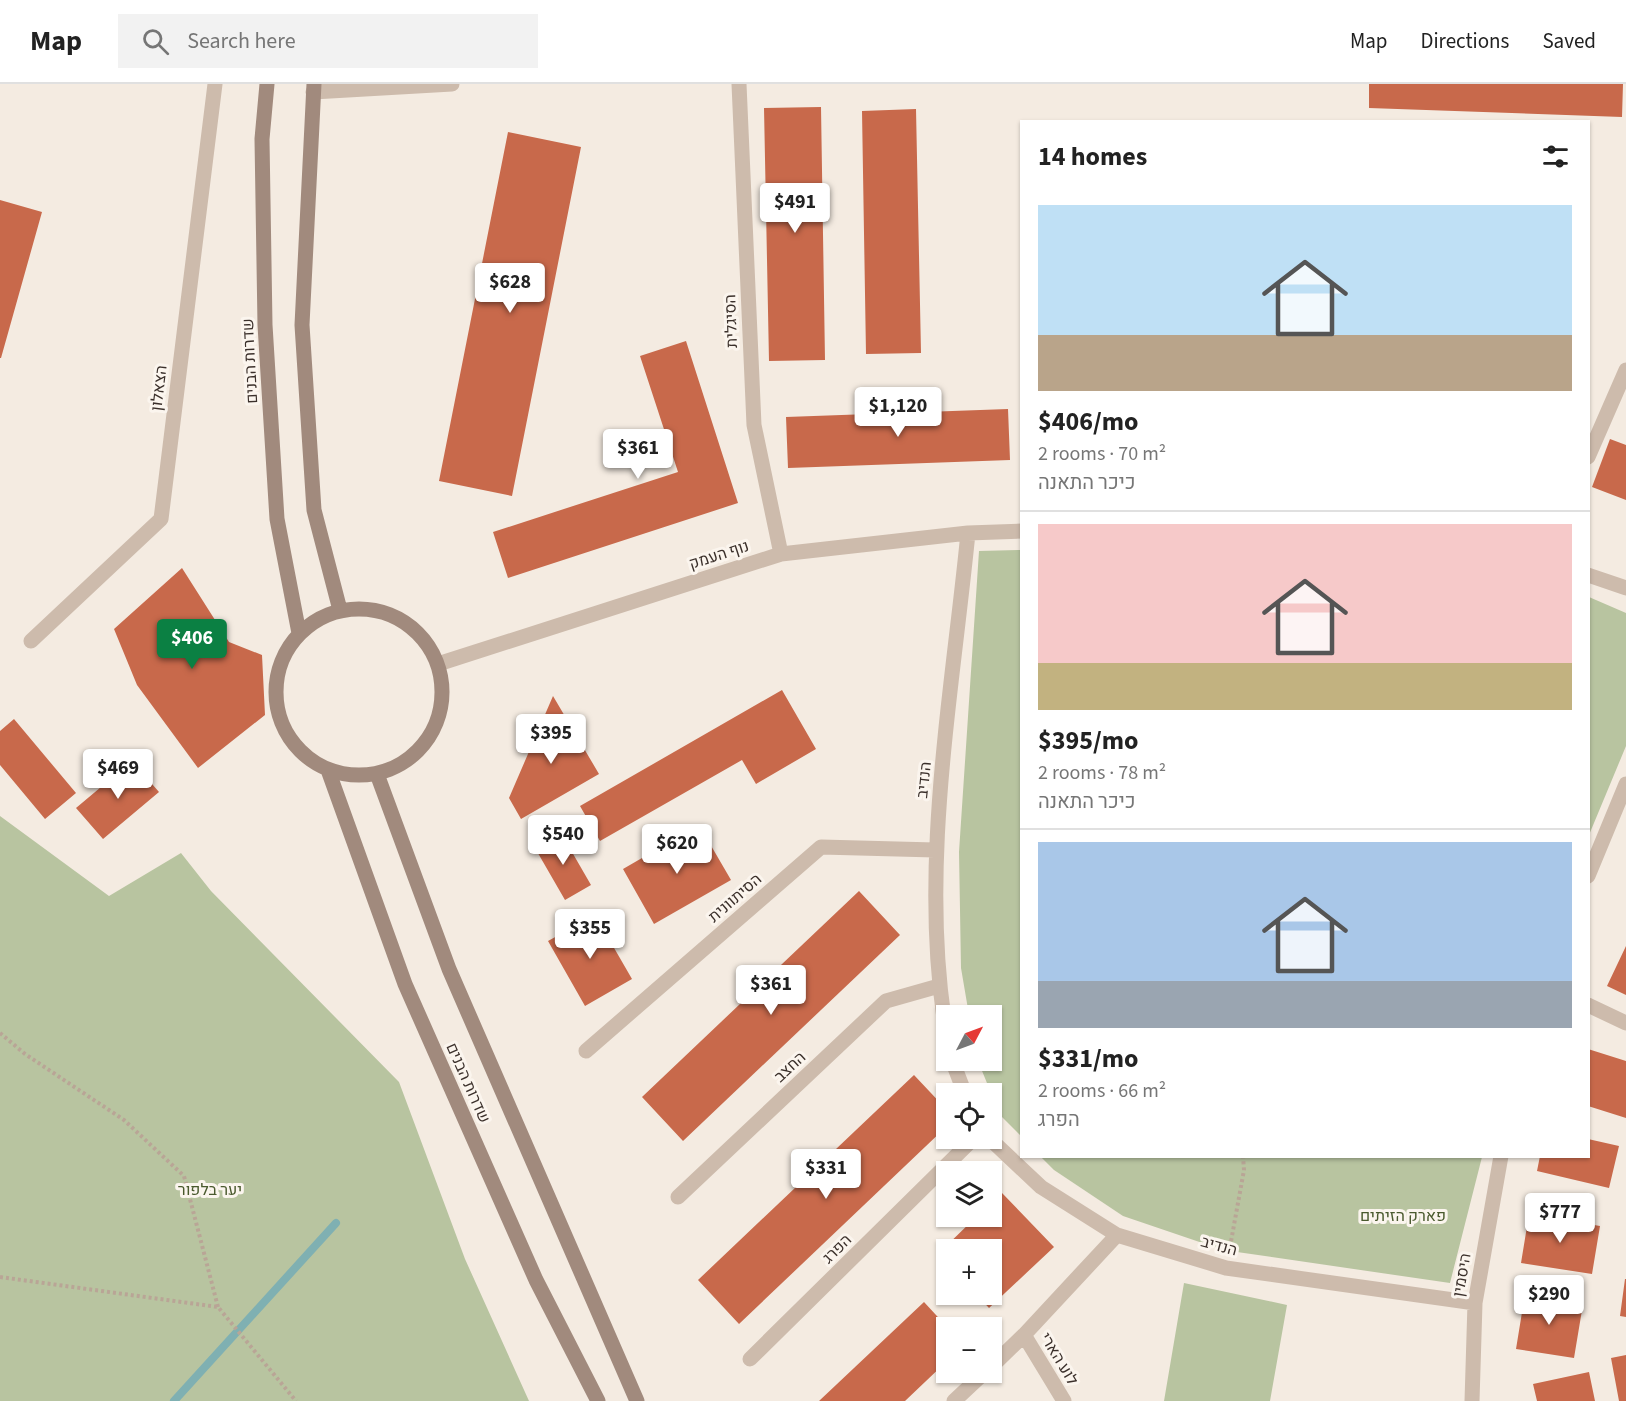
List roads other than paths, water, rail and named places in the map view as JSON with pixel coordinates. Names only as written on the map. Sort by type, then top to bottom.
[{"type":"main road","name":"שדרות הבנים","points":[[267,84],[261,139],[265,325],[277,519],[299,633]]},
{"type":"main road","points":[[314,88],[302,325],[314,510],[340,610]]},
{"type":"main road","points":[[364,608],[388,613],[410,625],[426,642],[438,664],[443,692],[438,720],[424,744],[403,763],[377,774],[352,775],[328,770],[305,756],[287,735],[277,709],[276,682],[283,656],[299,633],[318,618],[340,610],[364,608]]},
{"type":"main road","name":"שדרות הבנים","points":[[328,770],[405,984],[536,1280],[598,1401]]},
{"type":"main road","name":"שדרות הבנים","points":[[377,774],[449,969],[637,1401]]},
{"type":"street","name":"הצאלון","points":[[31,640],[161,519],[215,84]]},
{"type":"street","points":[[314,88],[452,84]]},
{"type":"street","name":"הסיגלית","points":[[739,84],[754,425],[781,555]]},
{"type":"street","points":[[1590,452],[1626,370]]},
{"type":"street","name":"נוף העמק","points":[[438,664],[781,555],[968,533],[1020,531]]},
{"type":"street","name":"הנדיב","points":[[942,1005],[939,986],[935,850],[968,533]]},
{"type":"street","points":[[1590,576],[1626,588]]},
{"type":"street","points":[[1590,871],[1626,784]]},
{"type":"street","name":"הסיתוונית","points":[[586,1051],[821,847],[935,850]]},
{"type":"street","name":"החצב","points":[[678,1197],[886,1001],[939,986]]},
{"type":"street","points":[[1590,1006],[1626,1023]]},
{"type":"street","name":"הפרג","points":[[750,1359],[963,1149]]},
{"type":"street","name":"הנדיב","points":[[1000,1149],[1041,1187],[1117,1235],[1226,1268],[1475,1303]]},
{"type":"street","name":"היסמין","points":[[1472,1401],[1475,1303],[1502,1158]]},
{"type":"street","points":[[1002,1356],[1117,1235]]},
{"type":"street","name":"לוע הארי","points":[[1024,1335],[1064,1401]]},
{"type":"street","points":[[954,1401],[973,1383]]},
{"type":"waterway","points":[[174,1401],[336,1223]]},
{"type":"park label","name":"יער בלפור","points":[[210,1190]]},
{"type":"park label","name":"פארק הזיתים","points":[[1403,1216]]}]
